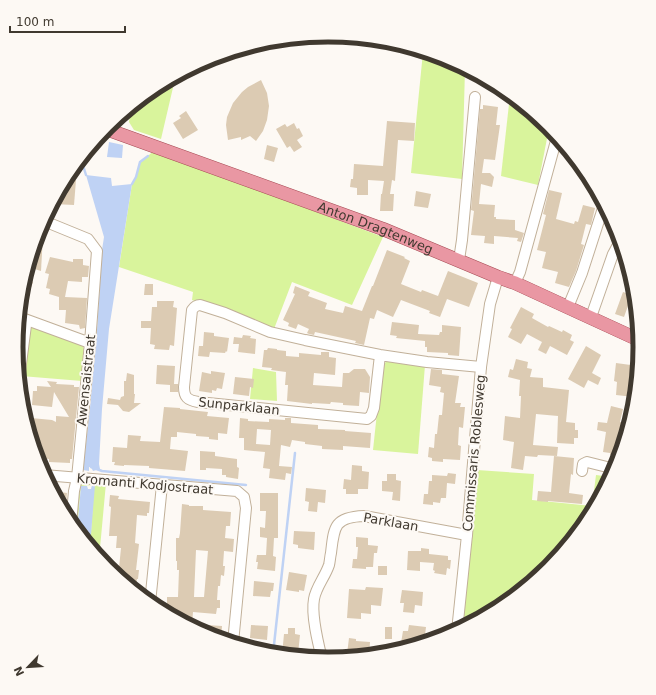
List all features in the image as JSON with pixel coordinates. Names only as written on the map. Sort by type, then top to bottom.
[{"type":"main road","name":"Anton Dragtenweg","points":[[113,131],[383,229],[515,283],[632,337]]},
{"type":"street","points":[[459,260],[475,97]]},
{"type":"street","points":[[515,283],[520,272],[555,144]]},
{"type":"street","points":[[568,307],[582,273],[602,212]]},
{"type":"street","name":"Awensaistraat","points":[[50,223],[88,238],[97,251],[90,343],[72,514]]},
{"type":"street","points":[[591,317],[616,248]]},
{"type":"street","name":"Commissaris Roblesweg","points":[[458,623],[467,535],[481,367],[490,304],[498,277]]},
{"type":"street","name":"Sunparklaan","points":[[380,355],[374,408],[371,416],[366,419],[198,402],[186,397],[184,393],[192,310],[197,305],[225,313],[270,332],[305,340],[380,355],[427,362],[481,367]]},
{"type":"street","points":[[25,319],[90,343]]},
{"type":"street","points":[[23,348],[26,325],[25,322]]},
{"type":"street","points":[[582,471],[583,464],[587,462],[609,467]]},
{"type":"street","name":"Kromanti Kodjostraat","points":[[51,476],[237,491],[244,497],[246,508],[234,637]]},
{"type":"street","points":[[151,595],[162,486]]},
{"type":"street","name":"Parklaan","points":[[320,652],[313,611],[314,598],[329,565],[335,527],[341,521],[364,516],[467,535]]},
{"type":"green space","points":[[422,58],[465,75],[462,179],[411,173]]},
{"type":"green space","points":[[174,84],[161,139],[134,130],[129,122],[130,116]]},
{"type":"green space","points":[[509,103],[529,118],[548,136],[538,185],[501,176]]},
{"type":"green space","points":[[154,151],[383,237],[352,305],[292,282],[274,329],[192,300],[193,292],[119,267],[132,184],[136,177],[140,162]]},
{"type":"green space","points":[[27,322],[82,343],[84,349],[82,381],[25,376],[23,355]]},
{"type":"green space","points":[[391,360],[425,365],[418,454],[373,450],[382,366]]},
{"type":"green space","points":[[253,368],[276,372],[277,401],[250,399]]},
{"type":"green space","points":[[477,470],[534,474],[532,500],[589,506],[570,533],[564,540],[561,540],[561,544],[557,549],[529,577],[480,612],[463,621],[460,621]]},
{"type":"green space","points":[[596,475],[605,476],[593,498]]},
{"type":"green space","points":[[79,483],[106,483],[100,550],[91,539],[94,485],[81,486],[78,522],[74,517]]},
{"type":"water","points":[[109,142],[123,145],[122,158],[107,157]]},
{"type":"water","points":[[86,175],[111,178],[112,186],[132,184],[109,329],[102,409],[100,469],[93,471],[91,467],[89,467],[89,471],[83,470],[90,408],[104,237]]},
{"type":"water","points":[[92,485],[95,485],[91,539],[78,522],[81,486],[87,486],[88,489],[91,489]]},
{"type":"building","points":[[261,80],[267,93],[269,106],[267,120],[263,131],[256,141],[250,136],[241,140],[241,137],[228,140],[226,125],[227,117],[233,103],[248,87]]},
{"type":"building","points":[[483,105],[498,107],[496,125],[500,125],[495,160],[484,159],[482,173],[490,173],[494,177],[492,187],[481,184],[479,204],[495,205],[494,217],[496,217],[496,219],[515,220],[515,230],[524,233],[521,242],[517,241],[518,238],[494,236],[494,244],[484,243],[485,236],[471,235],[474,211],[471,210],[480,109],[483,109]]},
{"type":"building","points":[[186,111],[198,130],[183,139],[173,123],[181,118],[179,116]]},
{"type":"building","points":[[387,121],[415,123],[414,141],[398,140],[395,181],[392,180],[390,194],[394,194],[393,211],[380,211],[381,194],[384,181],[368,180],[368,195],[357,195],[357,188],[350,187],[351,179],[353,179],[354,164],[383,166]]},
{"type":"building","points":[[294,123],[297,129],[299,128],[303,136],[297,140],[302,147],[294,152],[290,146],[287,148],[276,129],[285,124],[287,127]]},
{"type":"building","points":[[267,145],[278,148],[274,162],[264,159]]},
{"type":"building","points":[[73,180],[76,180],[74,205],[59,204]]},
{"type":"building","points":[[549,190],[562,193],[556,219],[574,224],[575,221],[578,222],[583,205],[595,208],[591,225],[586,224],[581,244],[584,245],[576,271],[569,287],[555,283],[558,272],[542,268],[546,252],[537,250],[546,215],[543,214]]},
{"type":"building","points":[[416,191],[431,194],[428,208],[414,206]]},
{"type":"building","points":[[43,239],[41,271],[33,269]]},
{"type":"building","points":[[387,250],[405,257],[404,258],[410,261],[401,284],[421,292],[422,290],[438,296],[448,271],[478,283],[469,307],[447,299],[440,317],[429,313],[430,311],[401,300],[393,317],[377,310],[374,319],[370,318],[364,345],[355,343],[356,341],[315,332],[314,335],[309,334],[307,333],[309,329],[298,324],[296,329],[288,326],[289,323],[283,320],[295,294],[293,293],[295,286],[310,292],[308,296],[327,303],[325,309],[343,313],[345,306],[362,311]]},
{"type":"building","points":[[50,257],[73,262],[73,259],[83,259],[83,265],[89,266],[88,277],[82,277],[82,282],[68,281],[65,297],[87,298],[85,328],[80,329],[79,325],[65,323],[66,310],[59,310],[59,297],[49,294],[50,289],[46,288],[49,274],[45,273]]},
{"type":"building","points":[[31,281],[33,282],[28,297]]},
{"type":"building","points":[[145,284],[153,284],[153,295],[144,295]]},
{"type":"building","points":[[623,292],[628,294],[629,303],[624,317],[615,314]]},
{"type":"building","points":[[157,301],[174,301],[173,307],[177,308],[174,346],[170,345],[169,350],[154,349],[155,345],[150,344],[151,328],[141,328],[141,321],[151,321],[152,307],[157,307]]},
{"type":"building","points":[[521,307],[534,314],[532,318],[548,327],[549,326],[562,332],[563,330],[572,335],[570,340],[574,342],[567,355],[550,346],[546,354],[538,350],[542,342],[527,334],[521,344],[508,337],[512,329],[510,328]]},
{"type":"building","points":[[392,322],[419,325],[418,334],[439,335],[440,332],[442,332],[442,325],[461,327],[459,356],[448,355],[448,353],[427,352],[425,341],[396,338],[397,336],[390,335]]},
{"type":"building","points":[[204,332],[214,333],[214,336],[229,338],[227,352],[210,352],[209,357],[198,356],[199,346],[203,346]]},
{"type":"building","points":[[243,335],[251,336],[250,338],[256,339],[255,354],[238,352],[239,344],[233,344],[234,337],[242,338]]},
{"type":"building","points":[[586,346],[601,355],[592,373],[601,378],[598,385],[588,380],[584,388],[568,379]]},
{"type":"building","points":[[268,348],[286,351],[286,356],[299,357],[299,353],[321,355],[321,352],[329,352],[329,357],[336,358],[335,375],[314,373],[313,385],[342,387],[343,373],[349,373],[354,369],[365,369],[370,377],[369,393],[360,392],[359,406],[343,405],[343,403],[331,402],[330,404],[312,404],[287,401],[288,385],[285,385],[286,372],[262,367],[264,350],[267,350]]},
{"type":"building","points":[[516,359],[528,362],[527,368],[532,369],[530,377],[543,378],[543,387],[569,390],[566,422],[575,423],[575,430],[578,430],[578,438],[574,438],[574,444],[557,443],[558,416],[536,414],[533,445],[558,447],[557,456],[525,456],[523,470],[511,468],[514,442],[503,440],[505,416],[520,418],[520,380],[508,377],[510,369],[513,370]]},
{"type":"building","points":[[616,363],[632,365],[629,396],[616,395],[617,382],[614,381]]},
{"type":"building","points":[[157,365],[175,366],[174,384],[178,384],[178,392],[170,392],[170,385],[156,384]]},
{"type":"building","points":[[431,369],[442,370],[442,374],[459,376],[455,403],[461,403],[460,407],[465,407],[463,428],[459,427],[458,445],[461,446],[460,460],[443,459],[443,462],[432,461],[432,458],[428,457],[429,447],[434,448],[439,415],[442,415],[444,393],[440,392],[441,387],[429,385]]},
{"type":"building","points":[[211,371],[225,373],[222,389],[217,388],[216,391],[212,390],[212,393],[199,391],[202,372],[211,374]]},
{"type":"building","points":[[127,373],[134,375],[134,403],[141,403],[129,412],[123,411],[118,405],[107,404],[108,398],[120,400],[121,397],[124,396],[124,381],[126,381]]},
{"type":"building","points":[[235,377],[254,379],[253,388],[250,387],[249,396],[233,394]]},
{"type":"building","points":[[47,381],[57,382],[56,384],[74,385],[74,387],[79,387],[72,459],[70,459],[70,463],[49,462],[49,459],[44,459],[33,426],[31,418],[52,420],[56,422],[56,416],[69,417],[54,392],[52,407],[32,405],[33,391],[37,391],[37,386],[51,387]]},
{"type":"building","points":[[611,406],[623,409],[620,422],[624,423],[613,455],[610,455],[610,453],[603,452],[606,432],[597,430],[598,422],[607,423]]},
{"type":"building","points":[[164,407],[208,412],[207,416],[229,418],[227,434],[218,433],[218,440],[209,439],[209,437],[196,436],[196,434],[177,432],[177,437],[171,437],[170,449],[188,451],[185,471],[149,468],[149,466],[114,465],[115,462],[112,462],[113,447],[127,448],[128,435],[141,436],[140,441],[160,442]]},
{"type":"building","points":[[240,418],[248,419],[248,421],[269,422],[269,419],[285,420],[285,418],[291,418],[291,423],[318,425],[318,429],[371,433],[370,448],[343,446],[343,450],[322,449],[322,446],[305,444],[305,442],[292,440],[290,447],[281,445],[279,466],[292,467],[291,474],[286,473],[285,480],[269,478],[270,469],[263,468],[265,452],[244,450],[244,438],[239,438]],"holes":[[[257,429],[271,430],[270,445],[256,444]]]},
{"type":"building","points":[[200,451],[215,452],[215,456],[237,459],[237,467],[239,468],[238,479],[222,475],[222,469],[206,468],[206,470],[200,470]]},
{"type":"building","points":[[554,456],[574,458],[573,475],[571,474],[569,493],[583,495],[582,504],[537,501],[538,491],[551,492]]},
{"type":"building","points":[[352,465],[362,466],[362,471],[369,472],[368,489],[358,489],[358,494],[346,494],[346,489],[343,489],[344,479],[351,480]]},
{"type":"building","points":[[448,473],[456,474],[455,484],[447,483],[446,498],[441,498],[440,503],[433,502],[433,505],[423,504],[424,494],[428,494],[429,481],[432,481],[432,475],[447,476]]},
{"type":"building","points":[[387,474],[396,474],[396,480],[401,481],[400,501],[392,500],[393,492],[382,491],[382,481],[387,481]]},
{"type":"building","points":[[306,488],[326,490],[325,503],[318,502],[317,512],[308,511],[309,502],[305,501]]},
{"type":"building","points":[[60,492],[67,493],[66,503]]},
{"type":"building","points":[[260,493],[278,493],[278,538],[274,538],[273,556],[276,557],[275,571],[257,569],[257,555],[266,555],[267,538],[260,537],[260,527],[265,528],[266,511],[260,511]]},
{"type":"building","points":[[110,495],[119,496],[118,499],[150,502],[149,513],[147,513],[147,516],[137,515],[135,543],[139,544],[136,570],[139,570],[136,584],[117,568],[119,568],[121,548],[116,548],[117,536],[109,536],[111,507],[109,506]]},
{"type":"building","points":[[182,504],[189,506],[203,506],[203,510],[231,512],[230,526],[226,526],[225,538],[234,539],[233,552],[224,551],[224,576],[221,575],[220,586],[218,586],[217,600],[220,600],[220,608],[217,608],[216,614],[193,612],[192,621],[167,606],[167,597],[178,597],[179,570],[177,570],[176,561],[176,538],[179,538]],"holes":[[[196,550],[208,551],[204,597],[194,597]]]},
{"type":"building","points":[[294,531],[315,532],[314,550],[298,548],[298,545],[293,544]]},
{"type":"building","points":[[356,537],[368,538],[368,545],[378,546],[377,553],[374,553],[373,567],[366,567],[366,569],[352,568],[353,559],[357,559],[358,547],[356,547]]},
{"type":"building","points":[[421,548],[429,549],[429,554],[448,556],[448,560],[451,560],[450,569],[447,568],[446,575],[434,573],[434,563],[420,562],[420,571],[407,570],[408,551],[421,551]]},
{"type":"building","points":[[378,566],[387,566],[387,575],[378,575]]},
{"type":"building","points":[[289,572],[307,575],[304,591],[299,590],[299,592],[286,590]]},
{"type":"building","points":[[254,581],[274,583],[273,591],[271,591],[270,597],[253,596]]},
{"type":"building","points":[[366,587],[383,588],[381,606],[371,605],[371,614],[361,613],[361,619],[347,618],[349,589],[365,590]]},
{"type":"building","points":[[402,590],[423,592],[422,606],[415,605],[414,613],[403,612],[404,603],[400,603]]},
{"type":"building","points":[[201,625],[222,626],[222,633]]},
{"type":"building","points":[[251,625],[268,626],[267,640],[250,638]]},
{"type":"building","points":[[409,625],[426,627],[425,636],[401,643],[403,631],[408,631]]},
{"type":"building","points":[[385,627],[392,627],[392,639],[385,639]]},
{"type":"building","points":[[288,628],[295,628],[295,634],[300,635],[298,651],[283,649],[284,634],[288,634]]},
{"type":"building","points":[[349,638],[356,639],[356,641],[370,642],[369,650],[347,652]]},
{"type":"waterway","points":[[132,184],[136,177],[140,162],[148,156]]},
{"type":"waterway","points":[[83,166],[86,175]]},
{"type":"waterway","points":[[274,648],[295,453]]},
{"type":"waterway","points":[[91,467],[102,471],[246,485]]}]
